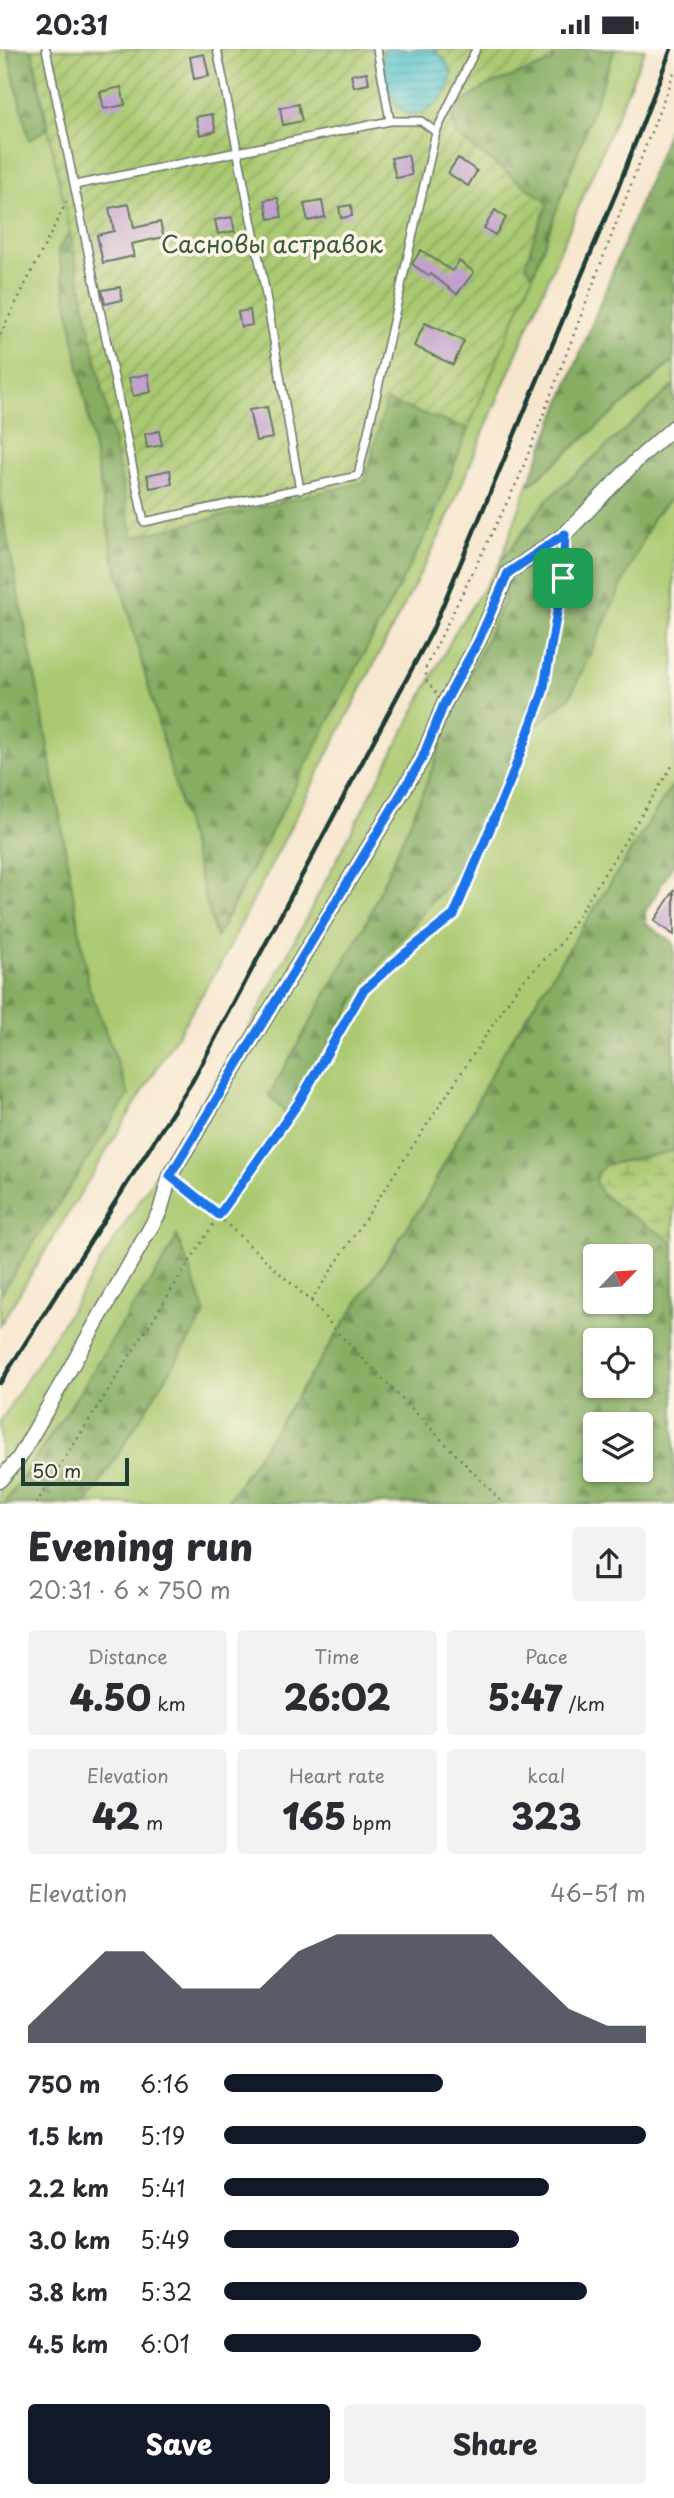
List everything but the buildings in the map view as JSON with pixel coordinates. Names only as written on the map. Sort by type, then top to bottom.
[{"type":"street","points":[[0,1480],[19,1458],[160,1210],[170,1176],[422,759],[444,704],[478,642],[508,573],[565,534],[638,459],[674,427]]},
{"type":"lane","points":[[46,49],[144,522],[358,476],[436,132],[476,49]]},
{"type":"lane","points":[[217,49],[264,284],[300,490]]},
{"type":"lane","points":[[377,49],[390,121]]},
{"type":"lane","points":[[75,185],[390,121],[421,121],[436,132]]},
{"type":"path","points":[[444,704],[426,680],[426,667],[519,478],[674,72]]},
{"type":"path","points":[[0,335],[75,185]]},
{"type":"path","points":[[36,1504],[219,1215],[299,1102],[363,991],[454,915],[510,781],[543,692],[563,578],[565,534]]},
{"type":"path","points":[[312,1301],[519,985],[560,944],[674,763]]},
{"type":"path","points":[[170,1176],[219,1215],[262,1258],[312,1301],[340,1335],[504,1504]]},
{"type":"green space","points":[[0,49],[645,49],[442,531],[220,965],[0,1325]]},
{"type":"green space","points":[[7,49],[32,49],[47,129],[29,140]]},
{"type":"green space","name":"Сасновы астравок","points":[[32,49],[555,49],[552,62],[486,86],[451,111],[455,134],[548,203],[526,265],[533,275],[468,429],[386,401],[365,482],[133,537]]},
{"type":"green space","points":[[555,49],[615,49],[533,275],[526,265],[548,203],[455,134],[451,111],[486,86],[552,62]]},
{"type":"green space","points":[[674,115],[674,360],[527,487],[656,163]]},
{"type":"green space","points":[[70,232],[134,537],[386,401],[468,429],[432,523],[216,938],[112,551],[58,249]]},
{"type":"green space","points":[[674,361],[674,783],[501,1056],[427,1197],[226,1504],[0,1504],[0,1422],[251,1024],[457,629],[500,563],[527,487]]},
{"type":"green space","points":[[674,385],[674,494],[653,518],[570,697],[525,736],[466,861],[368,979],[287,1115],[269,1095],[364,927],[424,790],[457,702],[505,598],[500,563],[546,501]]},
{"type":"green space","points":[[0,502],[41,706],[89,987],[129,1095],[0,1295]]},
{"type":"green space","points":[[674,783],[674,863],[645,912],[646,924],[674,943],[674,1151],[606,1165],[596,1175],[609,1200],[674,1242],[674,1504],[226,1504],[427,1197],[501,1056]]},
{"type":"green space","points":[[674,1151],[674,1242],[618,1207],[600,1190],[596,1177],[606,1165]]},
{"type":"green space","points":[[177,1236],[206,1313],[87,1504],[4,1504],[160,1268]]},
{"type":"water","points":[[384,49],[433,49],[444,59],[452,73],[445,94],[429,109],[415,116],[406,112],[398,106],[388,89],[383,69]]},
{"type":"railway","points":[[0,1383],[193,1080],[432,631],[616,193],[671,49]]},
{"type":"route","points":[[565,534],[563,578],[543,692],[510,781],[454,915],[363,991],[299,1102],[219,1215],[170,1176],[422,759],[444,704],[478,642],[508,573],[565,534]]}]
